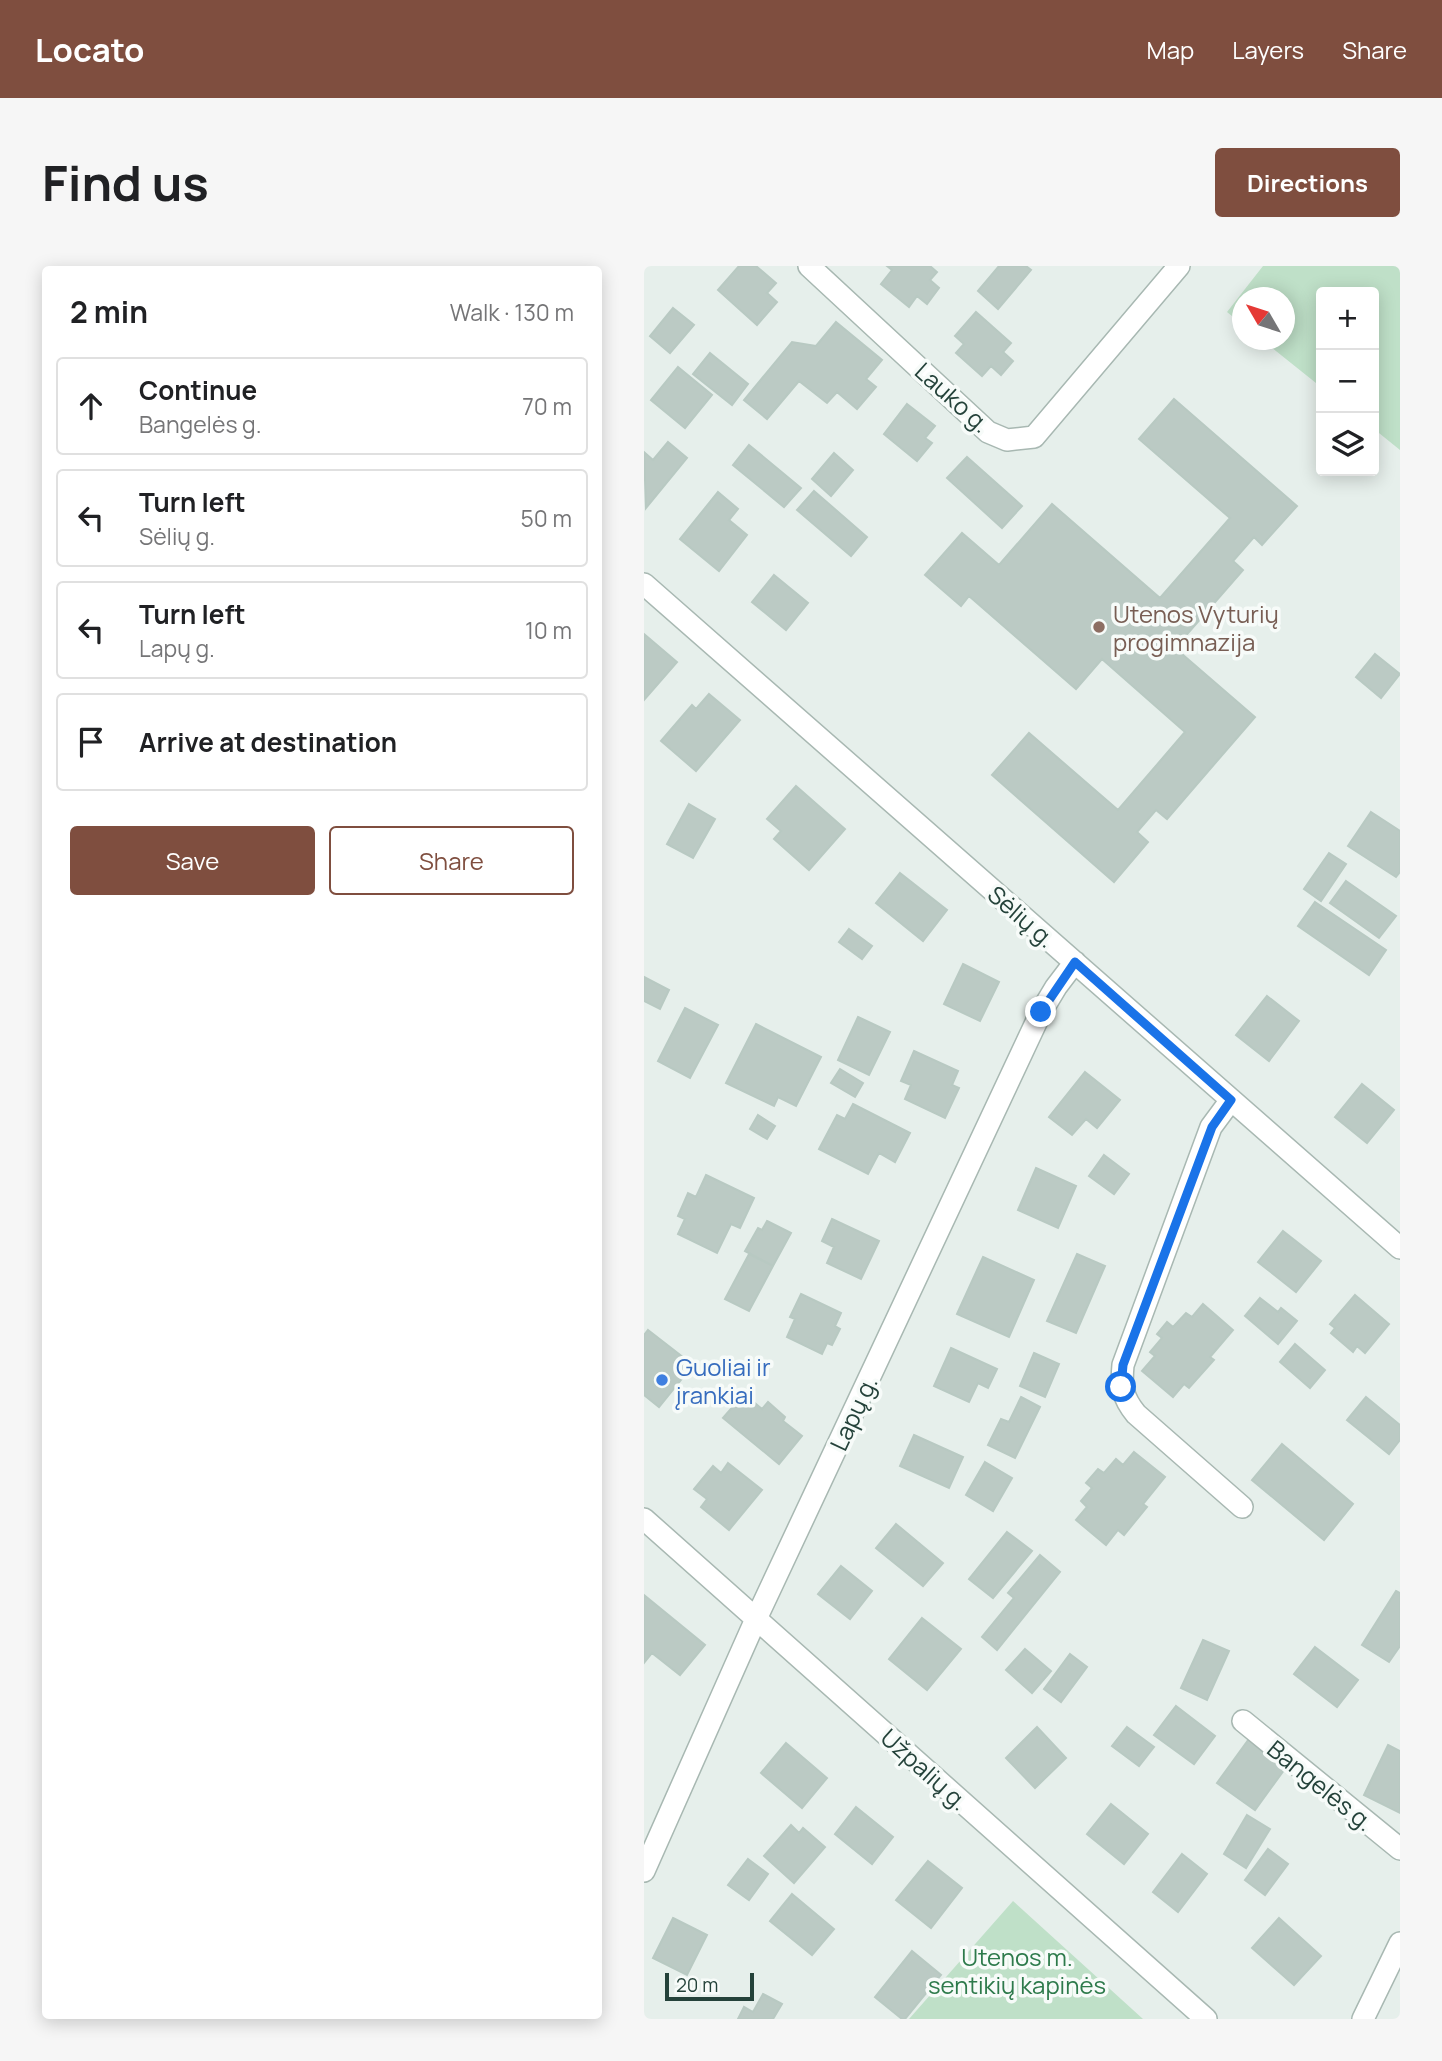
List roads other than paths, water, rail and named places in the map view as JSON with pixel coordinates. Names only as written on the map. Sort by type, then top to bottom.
[{"type":"street","name":"Lauko g.","points":[[809,266],[988,432],[1007,440],[1034,436],[1179,266]]},
{"type":"street","name":"Sėlių g.","points":[[644,584],[1400,1248]]},
{"type":"street","name":"Lapų g.","points":[[644,1871],[756,1619],[1041,1012],[1075,962]]},
{"type":"street","points":[[1231,1100],[1212,1127],[1123,1365],[1121,1387],[1126,1402],[1136,1414],[1242,1507]]},
{"type":"street","name":"Užpalių g.","points":[[644,1519],[1206,2019]]},
{"type":"street","name":"Bangelės g.","points":[[1243,1721],[1400,1849]]},
{"type":"street","points":[[1363,2019],[1400,1943]]},
{"type":"place","name":"Utenos Vyturių progimnazija","points":[[1099,627]]},
{"type":"place","name":"Guoliai ir įrankiai","points":[[662,1380]]},
{"type":"park label","name":"Utenos m. sentikių kapinės","points":[[1017,1970]]}]
